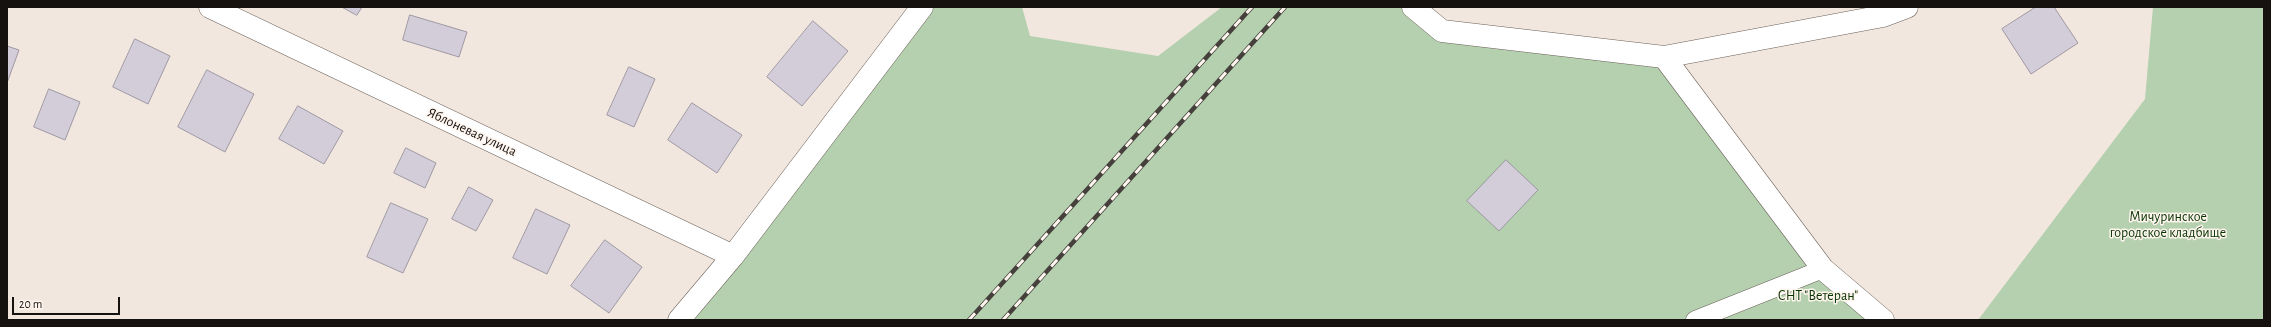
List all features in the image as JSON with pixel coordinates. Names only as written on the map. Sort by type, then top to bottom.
[{"type":"street","name":"Яблоневая улица","points":[[210,7],[733,256]]},
{"type":"street","points":[[678,320],[733,256],[922,7]]},
{"type":"street","points":[[1413,7],[1442,31],[1664,57],[1884,16],[1907,7]]},
{"type":"street","points":[[1664,57],[1822,269],[1882,320]]},
{"type":"lane","points":[[1695,320],[1822,269]]},
{"type":"green space","name":"СНТ \"Ветеран\"","points":[[922,7],[1022,7],[1030,36],[1158,56],[1222,7],[1413,7],[1442,31],[1664,57],[1823,269],[1883,320],[679,320]]},
{"type":"green space","name":"Мичуринское городское кладбище","points":[[2153,7],[2264,7],[2264,320],[1978,320],[2145,99]]},
{"type":"building","points":[[342,7],[362,7],[357,15]]},
{"type":"building","points":[[2036,7],[2054,7],[2078,43],[2031,74],[2002,29]]},
{"type":"building","points":[[410,15],[467,32],[459,57],[403,40]]},
{"type":"building","points":[[813,21],[848,51],[802,106],[767,77]]},
{"type":"building","points":[[135,39],[170,56],[148,104],[113,87]]},
{"type":"building","points":[[7,46],[19,50],[7,83]]},
{"type":"building","points":[[629,67],[655,79],[634,127],[607,115]]},
{"type":"building","points":[[207,70],[254,94],[225,152],[178,127]]},
{"type":"building","points":[[49,89],[80,102],[65,140],[34,127]]},
{"type":"building","points":[[692,103],[742,135],[717,173],[668,140]]},
{"type":"building","points":[[298,106],[343,131],[324,164],[279,139]]},
{"type":"building","points":[[406,148],[436,163],[425,188],[394,173]]},
{"type":"building","points":[[1506,160],[1538,190],[1499,231],[1467,201]]},
{"type":"building","points":[[469,187],[493,200],[476,231],[452,219]]},
{"type":"building","points":[[391,203],[428,219],[403,273],[367,257]]},
{"type":"building","points":[[536,209],[570,225],[547,274],[513,258]]},
{"type":"building","points":[[605,240],[642,267],[609,313],[571,286]]},
{"type":"railway","points":[[969,320],[1252,7]]},
{"type":"railway","points":[[1003,320],[1285,7]]}]
